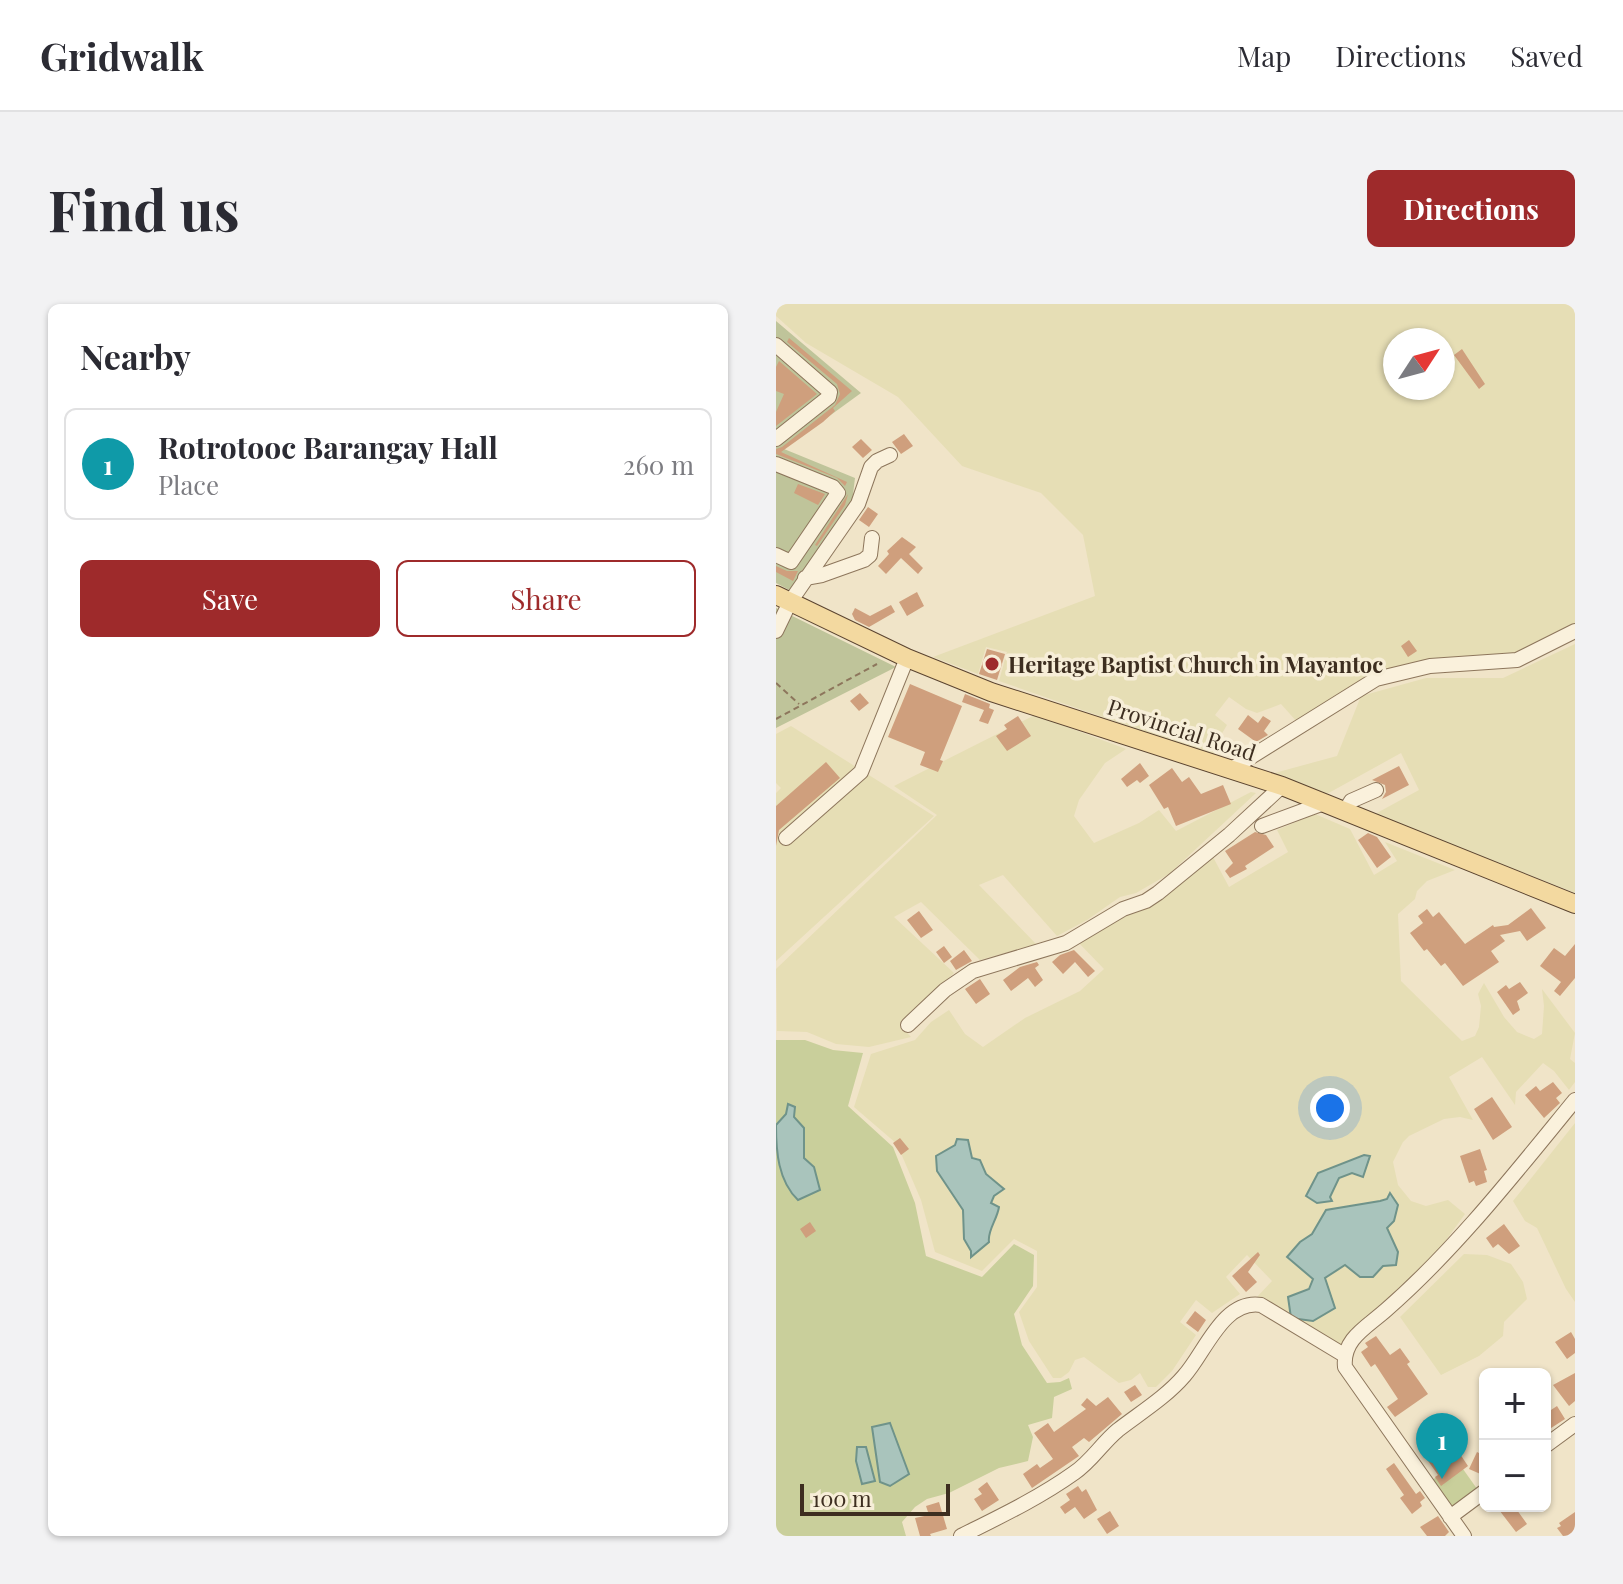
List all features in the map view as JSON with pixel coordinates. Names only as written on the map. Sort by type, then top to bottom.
[{"type":"main road","name":"Provincial Road","points":[[783,599],[907,658],[1038,709],[1282,786],[1575,904]]},
{"type":"street","points":[[776,345],[830,392],[829,397],[776,439]]},
{"type":"street","points":[[776,631],[783,599],[805,578],[858,504],[871,467],[890,455]]},
{"type":"street","points":[[776,464],[833,487],[838,493],[791,562],[776,555]]},
{"type":"street","points":[[805,578],[864,560],[870,555],[872,538]]},
{"type":"street","points":[[1230,770],[1376,679],[1430,666],[1517,660],[1575,631]]},
{"type":"street","points":[[786,838],[861,772],[907,658]]},
{"type":"street","points":[[908,1025],[945,990],[973,971],[1066,943],[1123,909],[1146,901],[1229,835],[1282,786]]},
{"type":"street","points":[[1345,811],[1351,801],[1376,790]]},
{"type":"street","points":[[1262,826],[1324,803]]},
{"type":"street","points":[[1460,1534],[1345,1367],[1344,1355],[1349,1342],[1395,1303],[1451,1246],[1575,1100]]},
{"type":"street","points":[[961,1536],[1077,1472],[1114,1433],[1186,1375],[1221,1325],[1247,1304],[1261,1305],[1344,1355]]},
{"type":"street","points":[[1551,1442],[1575,1424]]},
{"type":"street","points":[[1450,1517],[1479,1495]]},
{"type":"path","points":[[776,719],[877,664]]},
{"type":"path","points":[[776,683],[801,705]]},
{"type":"shaded area","points":[[776,304],[1575,304],[1575,627],[1500,663],[1422,666],[1355,687],[1298,723],[1281,704],[1257,713],[1229,697],[1215,715],[1227,725],[1215,756],[999,681],[1007,652],[986,647],[978,674],[933,657],[1095,596],[1083,535],[1041,493],[962,466],[898,397],[806,343],[776,316]]},
{"type":"shaded area","points":[[1575,644],[1575,893],[1375,814],[1419,790],[1401,753],[1325,795],[1267,775],[1337,756],[1361,696],[1426,678],[1503,678]]},
{"type":"shaded area","points":[[1035,715],[1126,749],[1105,763],[1079,800],[1074,816],[1094,843],[1139,823],[1159,810],[1176,831],[1251,792],[1256,793],[1169,874],[1136,893],[1120,897],[1057,936],[1003,875],[979,885],[1036,944],[980,960],[921,902],[894,917],[954,973],[900,1025],[911,1037],[869,1047],[836,1044],[807,1032],[777,1031],[776,969],[937,815],[894,786]]},
{"type":"shaded area","points":[[791,726],[934,816],[776,961],[776,793],[781,788],[776,783],[776,734]]},
{"type":"shaded area","points":[[1315,814],[1350,829],[1374,875],[1397,861],[1385,842],[1455,870],[1427,881],[1417,891],[1415,899],[1398,914],[1401,981],[1462,1041],[1475,1036],[1479,1027],[1481,1006],[1478,994],[1484,983],[1504,1017],[1517,1032],[1534,1039],[1542,1034],[1542,989],[1575,1033],[1570,1059],[1575,1063],[1575,1082],[1569,1090],[1543,1063],[1516,1092],[1515,1105],[1482,1057],[1449,1077],[1473,1120],[1460,1117],[1444,1119],[1409,1136],[1393,1162],[1398,1185],[1411,1201],[1426,1206],[1448,1200],[1465,1214],[1436,1254],[1349,1334],[1341,1346],[1256,1298],[1272,1281],[1247,1255],[1226,1277],[1240,1294],[1212,1313],[1196,1300],[1180,1322],[1196,1335],[1172,1371],[1156,1387],[1148,1387],[1140,1373],[1131,1380],[1119,1383],[1084,1357],[1075,1360],[1069,1372],[1061,1378],[1053,1378],[1029,1341],[1019,1312],[1037,1287],[1037,1251],[1014,1239],[982,1271],[935,1252],[921,1200],[897,1144],[854,1107],[871,1054],[915,1040],[931,1022],[949,1010],[965,1034],[983,1047],[1025,1018],[1080,991],[1104,969],[1076,940],[1213,857],[1229,887],[1288,852],[1277,830]]},
{"type":"shaded area","points":[[1575,1123],[1575,1302],[1537,1228],[1525,1221],[1513,1201]]},
{"type":"shaded area","points":[[1464,1254],[1487,1255],[1511,1264],[1523,1282],[1527,1299],[1504,1322],[1503,1336],[1479,1356],[1441,1375],[1400,1317]]},
{"type":"green space","points":[[776,321],[861,393],[784,449],[855,478],[851,511],[793,592],[776,583]]},
{"type":"green space","points":[[776,608],[896,667],[776,728]]},
{"type":"green space","points":[[776,1040],[805,1040],[833,1050],[863,1053],[848,1106],[893,1147],[915,1203],[926,1256],[982,1277],[1014,1244],[1034,1255],[1033,1286],[1014,1314],[1022,1345],[1047,1383],[1069,1378],[1072,1389],[1054,1397],[1052,1418],[1028,1425],[1033,1437],[1028,1461],[999,1468],[949,1493],[927,1499],[902,1522],[906,1536],[776,1536]]},
{"type":"green space","points":[[1458,1462],[1479,1494],[1450,1515],[1428,1483]]},
{"type":"water","points":[[788,1104],[795,1107],[794,1117],[804,1128],[804,1158],[814,1167],[820,1190],[798,1200],[782,1175],[777,1145],[776,1125],[786,1114]]},
{"type":"water","points":[[957,1139],[968,1140],[972,1158],[980,1160],[986,1174],[1004,1189],[994,1196],[991,1203],[999,1207],[989,1242],[971,1257],[964,1239],[963,1210],[937,1171],[936,1156],[955,1145]]},
{"type":"water","points":[[1364,1155],[1370,1156],[1363,1177],[1352,1173],[1339,1178],[1330,1197],[1332,1201],[1317,1203],[1306,1196],[1318,1173]]},
{"type":"water","points":[[1390,1193],[1398,1205],[1394,1221],[1387,1228],[1398,1252],[1396,1265],[1383,1266],[1373,1277],[1360,1277],[1345,1265],[1325,1278],[1335,1308],[1313,1321],[1291,1318],[1288,1297],[1309,1289],[1313,1279],[1287,1257],[1312,1234],[1326,1210],[1380,1201],[1387,1199]]},
{"type":"water","points":[[890,1423],[909,1474],[890,1486],[880,1482],[872,1427]]},
{"type":"water","points":[[857,1447],[866,1447],[875,1481],[862,1484],[856,1461]]},
{"type":"building","points":[[789,338],[852,391],[823,422],[781,452],[847,482],[845,486],[837,478],[776,454],[776,449],[835,405],[840,394],[837,384],[787,342]]},
{"type":"building","points":[[1462,349],[1485,384],[1479,389],[1455,354]]},
{"type":"building","points":[[779,361],[817,394],[776,426],[776,412],[784,394],[776,391]]},
{"type":"building","points":[[904,434],[913,446],[901,454],[892,442]]},
{"type":"building","points":[[861,439],[872,450],[863,458],[852,447]]},
{"type":"building","points":[[798,484],[825,494],[818,505],[794,493]]},
{"type":"building","points":[[848,494],[845,505],[815,545]]},
{"type":"building","points":[[868,507],[878,514],[869,527],[859,520]]},
{"type":"building","points":[[902,537],[916,547],[909,554],[923,568],[918,574],[901,558],[886,574],[878,566],[889,554],[887,551]]},
{"type":"building","points":[[776,566],[787,571],[798,571],[793,581],[776,572]]},
{"type":"building","points":[[917,592],[924,606],[907,616],[899,602]]},
{"type":"building","points":[[891,605],[895,612],[869,627],[855,620],[852,614],[855,608],[870,616]]},
{"type":"building","points":[[1409,640],[1417,651],[1408,657],[1401,646]]},
{"type":"building","name":"Heritage Baptist Church in Mayantoc","points":[[987,649],[1005,654],[997,680],[979,674]]},
{"type":"building","points":[[910,684],[962,706],[938,772],[920,765],[925,752],[888,737]]},
{"type":"building","points":[[860,693],[869,703],[859,711],[850,701]]},
{"type":"building","points":[[965,694],[990,704],[989,708],[994,710],[988,724],[979,721],[984,710],[962,702]]},
{"type":"building","points":[[1248,715],[1258,723],[1263,716],[1271,721],[1264,731],[1268,735],[1256,742],[1238,729]]},
{"type":"building","points":[[1018,716],[1031,736],[1007,751],[996,736],[1007,729],[1004,725]]},
{"type":"building","points":[[826,762],[840,778],[779,830],[776,846],[776,806]]},
{"type":"building","points":[[1140,763],[1149,776],[1127,787],[1121,779]]},
{"type":"building","points":[[1399,766],[1409,785],[1382,799],[1386,792],[1385,785],[1372,780]]},
{"type":"building","points":[[1172,768],[1182,782],[1189,777],[1201,794],[1223,785],[1231,804],[1176,826],[1168,807],[1164,809],[1149,785]]},
{"type":"building","points":[[1255,832],[1266,835],[1274,847],[1245,866],[1247,869],[1230,878],[1225,871],[1233,863],[1225,851]]},
{"type":"building","points":[[1368,833],[1377,837],[1391,857],[1377,868],[1358,840]]},
{"type":"building","points":[[1531,908],[1546,928],[1527,941],[1520,931],[1500,935],[1505,941],[1491,951],[1499,962],[1463,986],[1445,963],[1441,966],[1410,933],[1423,923],[1418,916],[1427,909],[1433,917],[1439,912],[1465,944],[1493,925],[1508,925]]},
{"type":"building","points":[[919,911],[933,930],[921,938],[907,920]]},
{"type":"building","points":[[1575,944],[1575,978],[1560,996],[1554,991],[1561,982],[1540,966],[1554,948],[1565,956]]},
{"type":"building","points":[[944,946],[952,957],[944,963],[936,952]]},
{"type":"building","points":[[964,950],[972,961],[956,970],[950,961]]},
{"type":"building","points":[[1074,950],[1095,971],[1088,977],[1075,962],[1063,974],[1052,962]]},
{"type":"building","points":[[1037,962],[1039,965],[1035,968],[1043,980],[1035,987],[1028,978],[1011,991],[1003,980],[1020,967]]},
{"type":"building","points":[[980,979],[990,994],[976,1004],[965,989]]},
{"type":"building","points":[[1520,982],[1528,993],[1517,1001],[1520,1010],[1513,1015],[1497,992],[1506,985],[1509,989]]},
{"type":"building","points":[[1553,1082],[1562,1093],[1556,1098],[1560,1103],[1544,1118],[1525,1095],[1536,1086],[1540,1091]]},
{"type":"building","points":[[1492,1097],[1512,1127],[1493,1140],[1474,1109]]},
{"type":"building","points":[[900,1138],[909,1149],[901,1155],[893,1143]]},
{"type":"building","points":[[1480,1149],[1487,1170],[1484,1171],[1487,1182],[1476,1186],[1474,1181],[1469,1183],[1460,1156]]},
{"type":"building","points":[[810,1222],[816,1231],[806,1238],[800,1229]]},
{"type":"building","points":[[1504,1224],[1520,1246],[1509,1254],[1498,1244],[1493,1248],[1486,1238]]},
{"type":"building","points":[[1258,1252],[1260,1255],[1248,1272],[1257,1282],[1246,1292],[1232,1276]]},
{"type":"building","points":[[1195,1311],[1206,1320],[1198,1332],[1186,1323]]},
{"type":"building","points":[[1571,1332],[1575,1339],[1575,1353],[1567,1359],[1555,1342]]},
{"type":"building","points":[[1376,1336],[1390,1355],[1400,1348],[1428,1394],[1395,1417],[1387,1407],[1398,1399],[1375,1364],[1371,1367],[1361,1352],[1368,1347],[1365,1343]]},
{"type":"building","points":[[1575,1373],[1575,1401],[1569,1406],[1553,1385]]},
{"type":"building","points":[[1135,1385],[1142,1395],[1131,1402],[1124,1392]]},
{"type":"building","points":[[1108,1397],[1122,1414],[1089,1442],[1084,1438],[1072,1447],[1079,1456],[1032,1488],[1023,1474],[1037,1464],[1040,1468],[1053,1459],[1034,1433],[1048,1423],[1054,1432],[1086,1409],[1081,1405],[1087,1398],[1096,1406]]},
{"type":"building","points":[[1557,1406],[1565,1419],[1551,1428],[1551,1410]]},
{"type":"building","points":[[1442,1427],[1468,1466],[1441,1486],[1435,1477],[1438,1475],[1426,1458],[1429,1456],[1417,1440]]},
{"type":"building","points":[[1477,1452],[1479,1453],[1479,1473],[1469,1469]]},
{"type":"building","points":[[1394,1463],[1416,1494],[1420,1491],[1425,1498],[1420,1502],[1422,1506],[1412,1514],[1400,1498],[1404,1495],[1386,1469]]},
{"type":"building","points":[[987,1482],[999,1500],[982,1511],[974,1499],[982,1494],[978,1489]]},
{"type":"building","points":[[1078,1486],[1082,1492],[1086,1489],[1097,1510],[1084,1519],[1075,1507],[1065,1514],[1060,1507],[1070,1500],[1066,1494]]},
{"type":"building","points":[[939,1502],[947,1529],[931,1536],[920,1536],[915,1518],[929,1515],[926,1506]]},
{"type":"building","points":[[1110,1511],[1119,1526],[1107,1534],[1097,1519]]},
{"type":"building","points":[[1501,1512],[1518,1512],[1527,1524],[1516,1532]]},
{"type":"building","points":[[1575,1512],[1575,1536],[1563,1536],[1557,1528],[1561,1526],[1559,1523]]},
{"type":"building","points":[[1438,1516],[1449,1532],[1445,1536],[1427,1536],[1420,1527]]},
{"type":"place","name":"Heritage Baptist Church in Mayantoc","points":[[992,664]]},
{"type":"place","name":"Rotrotooc Barangay Hall","points":[[1442,1479]]}]
